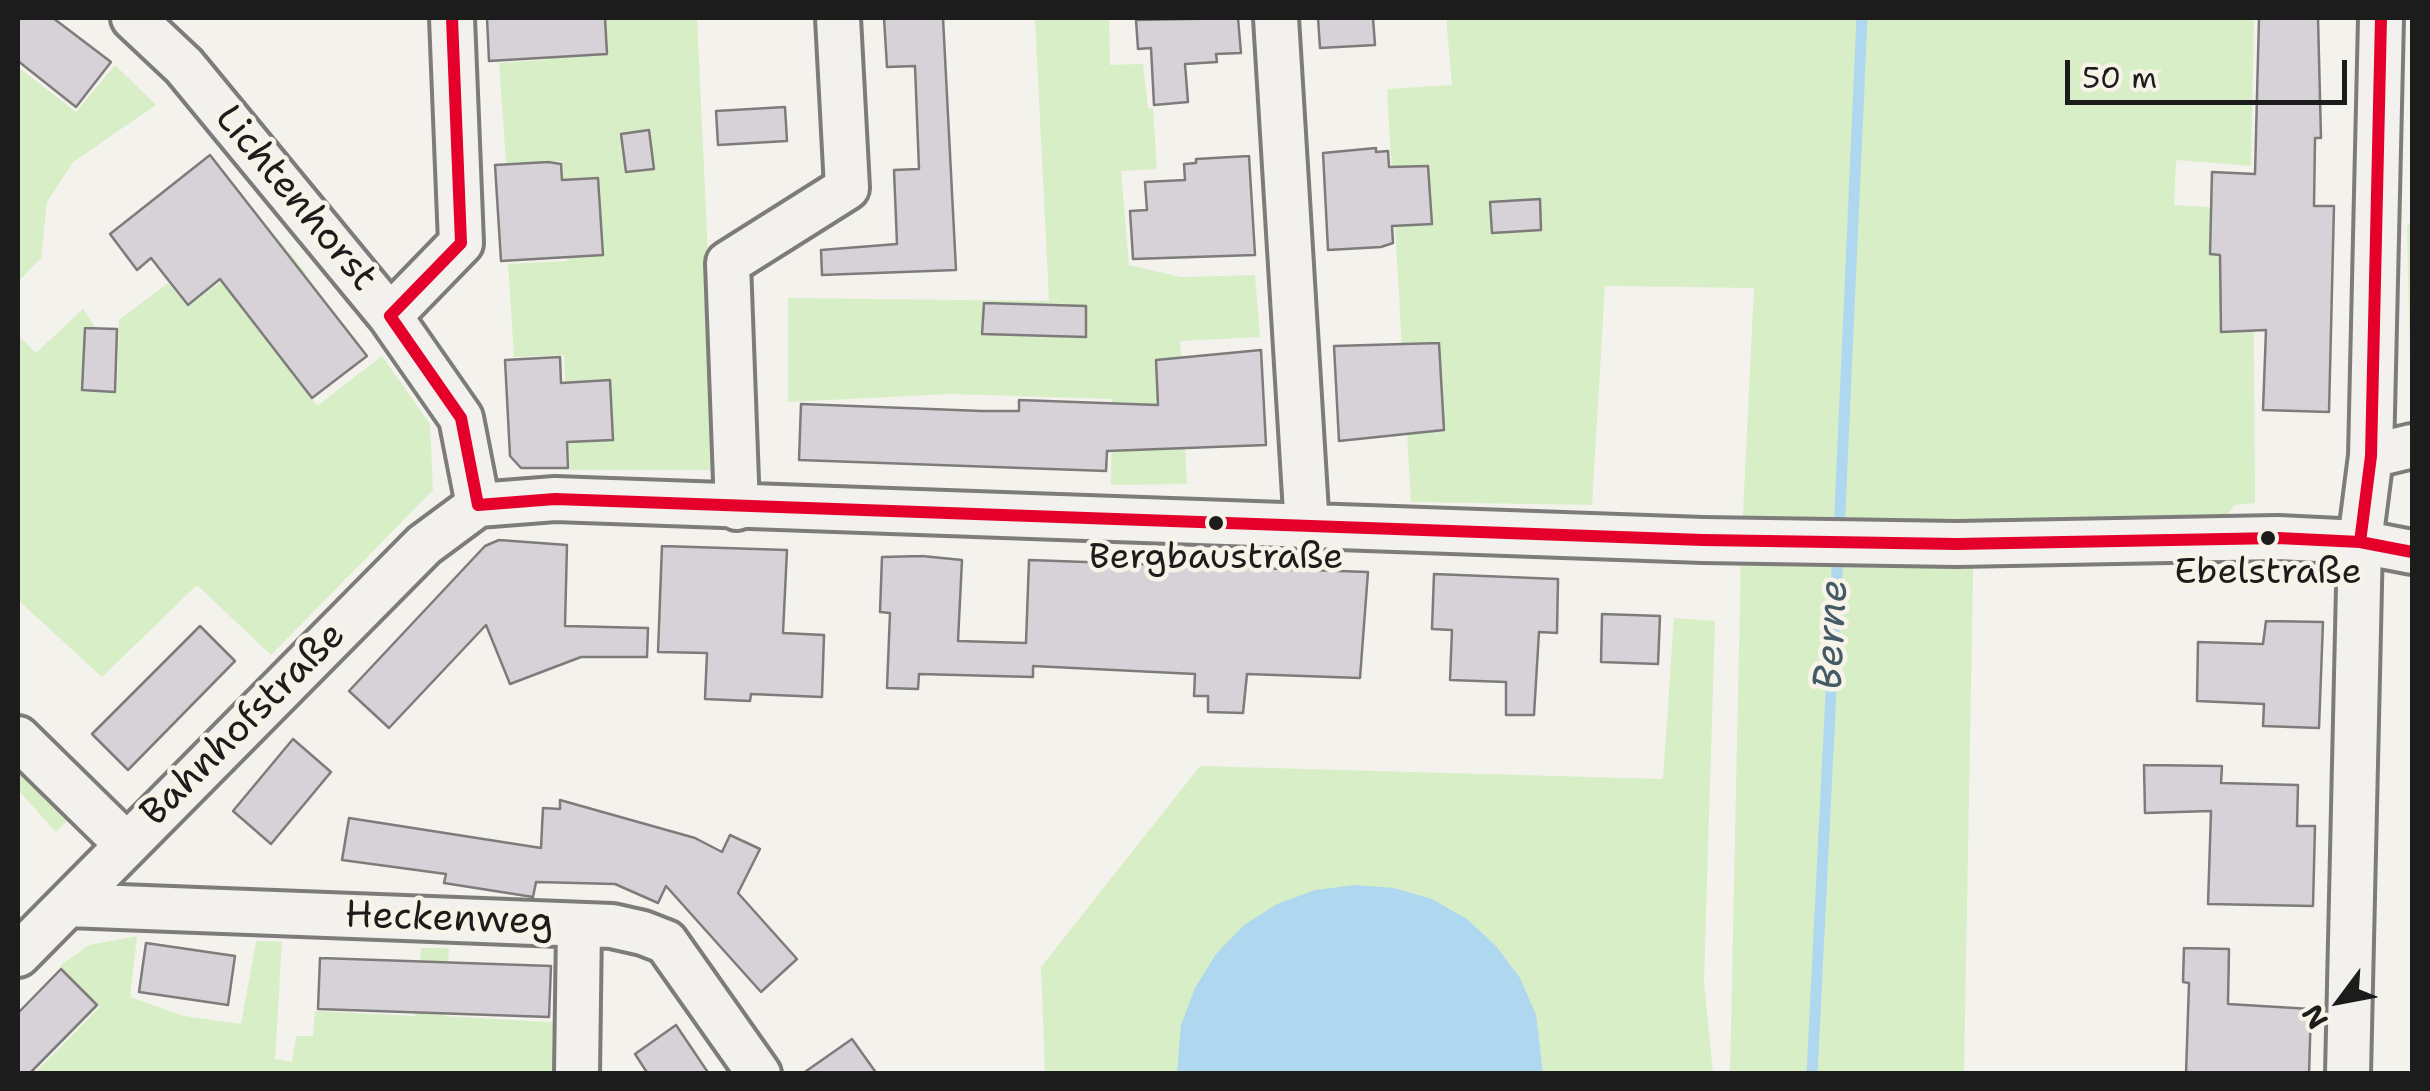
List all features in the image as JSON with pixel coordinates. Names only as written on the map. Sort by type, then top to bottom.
[{"type":"street","name":"Lichtenhorst","points":[[133,18],[184,66],[390,316],[461,418],[478,504]]},
{"type":"street","points":[[390,316],[460,243],[452,18]]},
{"type":"street","points":[[737,508],[728,263],[847,188],[838,18]]},
{"type":"street","points":[[1276,18],[1307,529]]},
{"type":"street","points":[[2348,1074],[2360,542],[2371,456],[2381,18]]},
{"type":"street","points":[[2371,456],[2412,446]]},
{"type":"street","points":[[478,504],[555,500],[1307,529],[1765,541],[1933,544],[2278,538],[2360,542],[2412,552]]},
{"type":"street","name":"Bahnhofstraße","points":[[18,955],[424,545],[478,504]]},
{"type":"street","points":[[18,738],[126,844]]},
{"type":"street","name":"Heckenweg","points":[[68,904],[612,926],[666,942],[759,1074]]},
{"type":"street","points":[[577,1074],[579,926]]},
{"type":"green space","points":[[544,18],[697,18],[718,470],[570,470],[564,355],[514,357],[508,264],[567,261],[562,161],[506,163],[499,63],[546,60]]},
{"type":"green space","points":[[1035,18],[1109,18],[1110,65],[1143,64],[1148,108],[1153,109],[1157,169],[1121,171],[1129,265],[1181,277],[1255,275],[1260,337],[1180,341],[1187,484],[1111,485],[1112,399],[951,394],[788,402],[788,298],[1049,301]]},
{"type":"green space","points":[[1446,18],[2254,18],[2251,166],[2176,160],[2174,205],[2253,210],[2255,503],[2235,505],[2222,521],[1974,520],[1964,1073],[1730,1073],[1741,554],[1754,288],[1605,286],[1592,505],[1411,502],[1387,89],[1452,85]]},
{"type":"green space","points":[[115,65],[156,105],[73,162],[47,202],[41,258],[18,282],[18,67],[76,112]]},
{"type":"green space","points":[[2412,223],[2412,409],[2411,410],[2407,225]]},
{"type":"green space","points":[[277,238],[306,273],[250,320],[317,406],[382,356],[430,424],[433,490],[271,655],[197,585],[102,677],[18,600],[18,335],[36,353],[83,309],[95,327],[84,327],[81,391],[117,393],[119,320],[168,283],[188,307]]},
{"type":"green space","points":[[1674,618],[1715,621],[1704,981],[1713,1073],[1045,1073],[1041,967],[1200,766],[1663,779]]},
{"type":"green space","points":[[18,771],[67,821],[56,832],[18,790]]},
{"type":"green space","points":[[137,936],[130,997],[184,1016],[241,1024],[256,941],[282,942],[275,1059],[292,1062],[296,1036],[313,1036],[315,1011],[415,1016],[421,948],[449,948],[444,1016],[566,1023],[568,1073],[34,1074],[100,1007],[60,966],[89,945]]},
{"type":"water","points":[[1355,885],[1394,888],[1432,899],[1467,919],[1496,946],[1520,978],[1536,1015],[1543,1073],[1177,1073],[1181,1025],[1195,988],[1216,954],[1244,925],[1277,904],[1315,890]]},
{"type":"building","points":[[18,18],[53,18],[111,62],[76,107],[18,61]]},
{"type":"building","points":[[487,18],[605,18],[607,54],[489,61]]},
{"type":"building","points":[[884,18],[943,18],[956,270],[822,275],[821,250],[897,244],[894,170],[919,169],[915,66],[887,67]]},
{"type":"building","points":[[1238,18],[1241,53],[1216,54],[1217,62],[1185,64],[1188,102],[1154,105],[1151,48],[1138,49],[1136,20]]},
{"type":"building","points":[[1318,18],[1373,18],[1375,45],[1320,48]]},
{"type":"building","points":[[2259,18],[2318,18],[2321,138],[2315,138],[2314,206],[2334,206],[2329,412],[2263,410],[2266,330],[2221,332],[2220,255],[2210,254],[2212,172],[2255,174]]},
{"type":"building","points":[[785,107],[787,141],[718,145],[716,111]]},
{"type":"building","points":[[649,130],[654,169],[626,172],[621,134]]},
{"type":"building","points":[[1376,148],[1376,152],[1388,151],[1389,167],[1428,166],[1432,224],[1392,226],[1393,243],[1381,247],[1328,250],[1323,153]]},
{"type":"building","points":[[210,155],[367,356],[312,398],[220,279],[188,305],[151,258],[137,270],[110,234]]},
{"type":"building","points":[[1249,156],[1255,255],[1133,259],[1130,211],[1147,210],[1145,182],[1185,180],[1184,164],[1196,163],[1196,159]]},
{"type":"building","points":[[561,164],[562,180],[598,178],[603,255],[501,261],[495,165]]},
{"type":"building","points":[[1540,199],[1541,230],[1492,233],[1490,202]]},
{"type":"building","points":[[984,303],[1086,306],[1086,337],[982,334]]},
{"type":"building","points":[[85,328],[117,329],[115,392],[82,390]]},
{"type":"building","points":[[1439,343],[1444,430],[1339,441],[1334,346]]},
{"type":"building","points":[[1261,350],[1266,445],[1107,451],[1106,471],[799,460],[801,404],[982,411],[1019,411],[1019,400],[1158,405],[1156,360]]},
{"type":"building","points":[[560,357],[561,383],[610,380],[613,440],[567,442],[568,468],[521,468],[510,456],[505,360]]},
{"type":"building","points":[[499,540],[567,545],[565,626],[648,628],[647,657],[581,657],[510,684],[486,625],[389,728],[349,691],[485,546]]},
{"type":"building","points":[[662,546],[787,550],[783,633],[824,635],[822,697],[751,694],[750,701],[705,699],[707,653],[658,652]]},
{"type":"building","points":[[882,557],[962,560],[958,641],[1026,643],[1029,560],[1368,572],[1360,678],[1247,674],[1243,713],[1208,712],[1208,696],[1194,696],[1195,674],[1033,666],[1033,677],[919,674],[918,689],[887,688],[890,613],[880,612]]},
{"type":"building","points":[[1434,574],[1558,579],[1557,633],[1539,632],[1534,715],[1506,715],[1506,682],[1450,680],[1452,630],[1432,629]]},
{"type":"building","points":[[1602,614],[1660,616],[1658,664],[1601,662]]},
{"type":"building","points":[[2266,621],[2323,622],[2319,728],[2263,726],[2264,704],[2197,701],[2198,642],[2263,644]]},
{"type":"building","points":[[200,626],[235,661],[128,770],[92,734]]},
{"type":"building","points":[[293,739],[331,772],[271,844],[233,811]]},
{"type":"building","points":[[2144,765],[2222,766],[2221,783],[2298,785],[2297,826],[2315,826],[2313,906],[2208,904],[2211,811],[2145,813]]},
{"type":"building","points":[[560,800],[695,838],[722,852],[730,835],[760,849],[738,893],[797,959],[761,992],[666,886],[658,903],[615,884],[536,882],[533,897],[444,883],[446,874],[342,860],[349,818],[541,848],[543,808],[560,809]]},
{"type":"building","points":[[146,943],[235,956],[228,1005],[139,992]]},
{"type":"building","points":[[2184,948],[2229,949],[2228,1004],[2311,1009],[2309,1074],[2186,1074],[2189,983],[2183,982]]},
{"type":"building","points":[[320,958],[551,966],[549,1017],[318,1009]]},
{"type":"building","points":[[61,969],[97,1005],[29,1074],[18,1074],[18,1013]]},
{"type":"building","points":[[676,1025],[709,1074],[648,1074],[635,1054]]},
{"type":"building","points":[[852,1039],[877,1074],[802,1074]]},
{"type":"waterway","name":"Berne","points":[[1839,533],[1862,18]]},
{"type":"waterway","name":"Berne","points":[[1812,1074],[1838,551]]},
{"type":"transit line","points":[[452,18],[461,243],[390,316],[461,418],[478,505],[555,499],[1703,540],[1957,544],[2278,538],[2360,542],[2412,552]]},
{"type":"transit line","points":[[2360,542],[2371,456],[2381,18]]},
{"type":"place","name":"Bergbaustraße","points":[[1216,523]]},
{"type":"place","name":"Ebelstraße","points":[[2268,538]]}]
